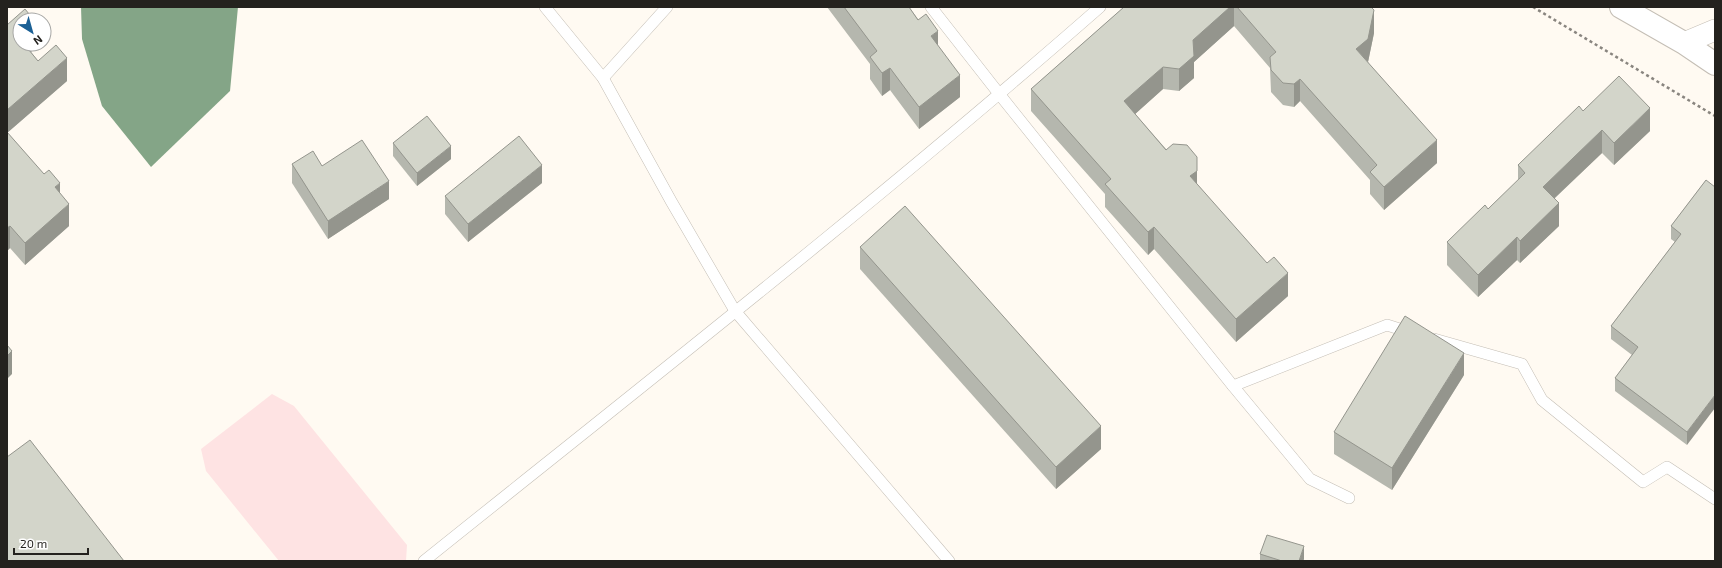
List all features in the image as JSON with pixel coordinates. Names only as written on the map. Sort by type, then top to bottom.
[{"type":"main road","points":[[1621,7],[1684,43],[1715,64]]},
{"type":"street","points":[[1684,43],[1715,30]]},
{"type":"lane","points":[[545,7],[603,78],[671,201],[735,311],[949,561]]},
{"type":"lane","points":[[603,78],[667,7]]},
{"type":"lane","points":[[931,7],[1233,386],[1310,479],[1349,498]]},
{"type":"lane","points":[[424,561],[735,311],[1000,95],[1100,7]]},
{"type":"lane","points":[[1233,386],[1387,326],[1522,364],[1542,400],[1643,482],[1667,467],[1715,499]]},
{"type":"path","points":[[1533,7],[1715,116]]},
{"type":"shaded area","points":[[81,7],[238,7],[230,91],[151,167],[102,106],[82,39]]},
{"type":"shaded area","points":[[272,394],[294,406],[407,545],[406,561],[279,561],[206,471],[201,449]]},
{"type":"building","points":[[844,7],[909,7],[918,20],[926,14],[938,31],[931,36],[960,75],[919,107],[890,68],[882,73],[870,57],[877,51]]},
{"type":"building","points":[[1124,7],[1230,7],[1193,40],[1194,56],[1179,69],[1163,67],[1124,101],[1166,150],[1173,144],[1187,145],[1197,157],[1197,171],[1190,176],[1267,263],[1274,257],[1288,273],[1236,319],[1154,227],[1148,232],[1105,184],[1111,179],[1031,89]]},
{"type":"building","points":[[1237,7],[1371,7],[1374,10],[1368,39],[1356,49],[1437,140],[1384,187],[1370,172],[1377,165],[1300,79],[1294,84],[1283,83],[1271,70],[1270,57],[1276,52]]},
{"type":"building","points":[[12,21],[12,52],[31,52],[38,61],[48,52],[52,52],[52,49],[56,45],[67,58],[7,110],[7,25]]},
{"type":"building","points":[[1619,76],[1650,108],[1614,143],[1602,130],[1543,187],[1559,203],[1520,241],[1517,237],[1478,275],[1447,242],[1485,205],[1488,209],[1525,173],[1518,165],[1579,106],[1583,111]]},
{"type":"building","points":[[427,116],[451,146],[417,173],[393,143]]},
{"type":"building","points":[[7,132],[44,174],[49,170],[60,183],[55,187],[69,204],[25,243],[10,226],[7,228]]},
{"type":"building","points":[[519,136],[542,165],[468,224],[445,196]]},
{"type":"building","points":[[362,140],[389,181],[328,221],[292,164],[313,151],[322,166]]},
{"type":"building","points":[[1706,180],[1715,187],[1715,395],[1687,432],[1615,378],[1638,347],[1611,326],[1681,234],[1671,226]]},
{"type":"building","points":[[905,206],[1101,426],[1056,467],[860,247]]},
{"type":"building","points":[[1405,316],[1464,353],[1392,468],[1334,432]]},
{"type":"building","points":[[7,345],[12,351],[7,356]]},
{"type":"building","points":[[30,440],[124,561],[7,561],[7,457]]},
{"type":"building","points":[[1267,535],[1304,546],[1299,561],[1282,561],[1260,554]]}]
